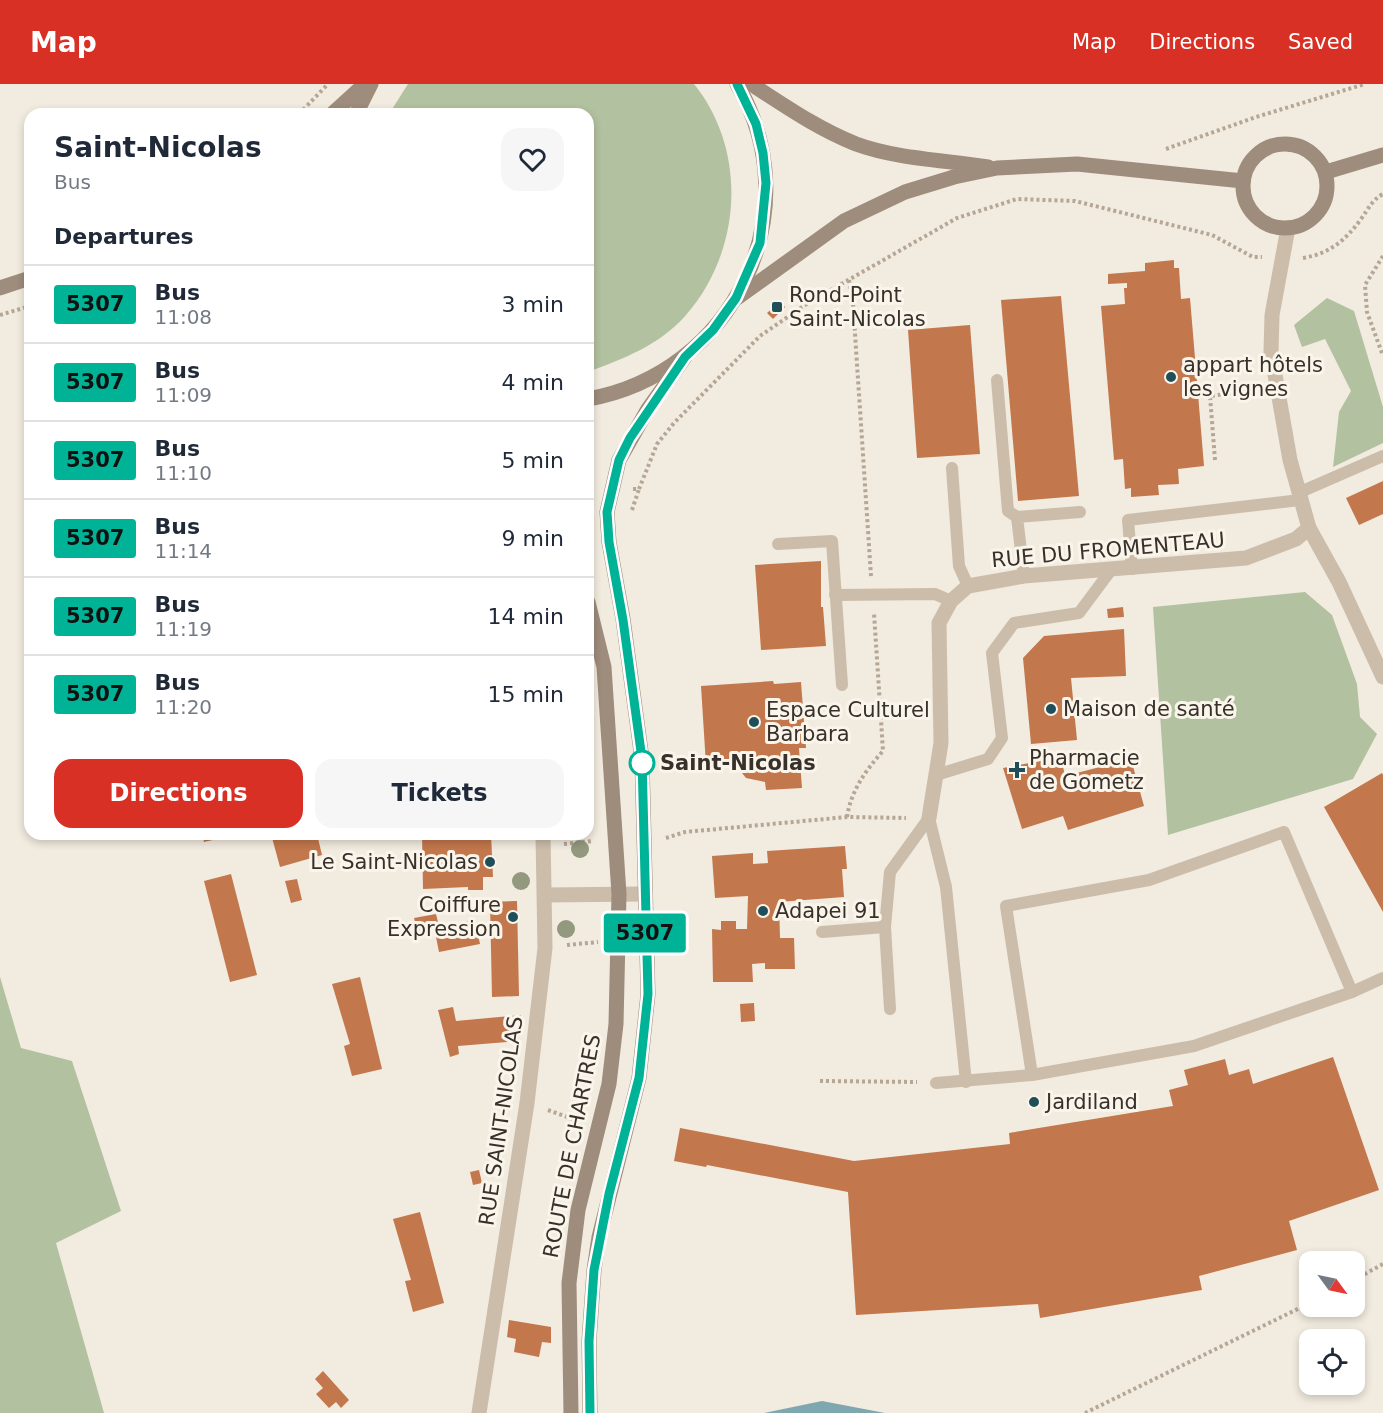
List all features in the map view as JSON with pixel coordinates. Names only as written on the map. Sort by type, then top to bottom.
[{"type":"main road","points":[[339,108],[365,84]]},
{"type":"main road","points":[[359,108],[371,84]]},
{"type":"main road","points":[[594,397],[634,387],[660,374],[685,357],[713,330],[736,298],[760,243],[766,183],[763,153],[756,124],[737,84]]},
{"type":"main road","points":[[751,84],[814,125],[857,144],[907,157],[997,168],[1077,164],[1243,181]]},
{"type":"main road","points":[[1281,143],[1295,144],[1309,150],[1326,172],[1328,185],[1320,210],[1312,219],[1288,228],[1273,226],[1260,220],[1250,209],[1244,196],[1243,181],[1247,167],[1255,155],[1267,147],[1281,143]]},
{"type":"main road","points":[[1326,172],[1383,155]]},
{"type":"main road","points":[[736,298],[844,221],[905,192],[997,168]]},
{"type":"main road","points":[[0,288],[24,280]]},
{"type":"main road","name":"ROUTE DE CHARTRES","points":[[590,1413],[589,1341],[594,1270],[609,1194],[639,1078],[648,994],[643,894],[642,759],[623,620],[609,542],[607,512],[619,460],[630,438],[685,357]]},
{"type":"main road","name":"ROUTE DE CHARTRES","points":[[572,1413],[569,1283],[578,1210],[609,1084],[616,1024],[619,894],[604,667],[594,626]]},
{"type":"street","points":[[1288,228],[1272,315],[1271,352],[1299,497],[1309,528],[1339,582],[1383,677]]},
{"type":"street","name":"RUE DU FROMENTEAU","points":[[929,818],[941,743],[939,623],[951,601],[968,586],[1024,576],[1246,558],[1296,539],[1309,528]]},
{"type":"street","name":"RUE SAINT-NICOLAS","points":[[479,1413],[527,1103],[545,948],[544,840]]},
{"type":"street","points":[[545,895],[643,894]]},
{"type":"lane","points":[[997,380],[1008,511],[1017,518],[1080,512]]},
{"type":"lane","points":[[1132,569],[1128,520],[1299,497],[1383,456]]},
{"type":"lane","points":[[952,468],[959,566],[968,586]]},
{"type":"lane","points":[[1017,518],[1024,576]]},
{"type":"lane","points":[[778,544],[832,541],[842,684]]},
{"type":"lane","points":[[936,775],[988,759],[1002,738],[992,653],[1014,623],[1079,612],[1111,570]]},
{"type":"lane","points":[[836,595],[935,594],[951,601]]},
{"type":"lane","points":[[890,1009],[885,927],[890,872],[929,818]]},
{"type":"lane","points":[[929,818],[946,887],[966,1082]]},
{"type":"lane","points":[[1032,1075],[1006,906],[1149,880],[1284,832],[1352,992]]},
{"type":"lane","points":[[822,932],[885,927]]},
{"type":"lane","points":[[936,1083],[1032,1075],[1194,1046],[1352,992],[1383,978]]},
{"type":"path","points":[[1161,150],[1256,117],[1365,84]]},
{"type":"path","points":[[612,489],[639,489],[657,444],[712,383],[760,336],[807,303],[957,218],[1017,199],[1075,201],[1212,236],[1253,257],[1320,255],[1341,243],[1373,200],[1383,194]]},
{"type":"path","points":[[1383,256],[1365,285],[1367,312],[1383,356]]},
{"type":"path","points":[[847,818],[856,788],[868,767],[883,752],[853,303],[849,280]]},
{"type":"path","points":[[0,315],[24,308]]},
{"type":"path","points":[[1215,460],[1210,396],[1276,387]]},
{"type":"path","points":[[665,838],[685,832],[847,818],[929,818]]},
{"type":"path","points":[[544,840],[593,841]]},
{"type":"path","points":[[820,1081],[936,1083]]},
{"type":"path","points":[[527,1103],[598,1128]]},
{"type":"path","points":[[1365,1274],[1383,1264]]},
{"type":"path","points":[[1085,1413],[1299,1308]]},
{"type":"green space","points":[[408,84],[694,84],[711,111],[723,139],[730,170],[731,201],[727,231],[718,261],[705,289],[686,315],[665,335],[628,356],[594,370],[594,108],[393,108]]},
{"type":"green space","points":[[1327,298],[1354,311],[1383,407],[1383,443],[1333,467],[1339,412],[1351,391],[1325,339],[1302,347],[1294,325]]},
{"type":"green space","points":[[1305,592],[1332,615],[1357,684],[1360,717],[1377,734],[1353,779],[1168,835],[1153,607]]},
{"type":"green space","points":[[0,977],[21,1048],[72,1061],[121,1211],[56,1243],[104,1413],[0,1413]]},
{"type":"water","points":[[822,1401],[885,1413],[764,1413]]},
{"type":"building","points":[[1174,260],[1174,268],[1179,268],[1181,299],[1190,298],[1204,466],[1178,469],[1179,484],[1158,485],[1159,495],[1131,497],[1131,488],[1125,489],[1123,459],[1114,460],[1101,306],[1125,304],[1124,288],[1127,288],[1127,283],[1108,284],[1108,274],[1145,271],[1145,263]]},
{"type":"building","points":[[1061,296],[1079,496],[1018,501],[1001,300]]},
{"type":"building","points":[[780,302],[785,307],[773,319],[767,313]]},
{"type":"building","points":[[970,325],[980,454],[917,458],[908,330]]},
{"type":"building","points":[[1383,481],[1383,514],[1359,525],[1346,498]]},
{"type":"building","points":[[821,561],[821,607],[823,607],[826,646],[761,650],[755,565]]},
{"type":"building","points":[[1123,607],[1124,617],[1108,618],[1107,609]]},
{"type":"building","name":"Maison de santé","points":[[1124,629],[1126,676],[1071,678],[1077,740],[1031,744],[1023,658],[1044,636]]},
{"type":"building","points":[[773,681],[774,684],[801,682],[806,748],[799,748],[802,788],[766,790],[765,782],[746,778],[734,763],[706,765],[701,686]]},
{"type":"building","points":[[1061,757],[1065,776],[1131,759],[1144,806],[1068,830],[1063,816],[1022,829],[1003,768]]},
{"type":"building","points":[[1382,773],[1383,775],[1383,912],[1324,807]]},
{"type":"building","points":[[273,840],[318,840],[322,855],[280,867]]},
{"type":"building","points":[[422,840],[491,840],[493,877],[483,877],[483,890],[468,890],[468,887],[423,889]]},
{"type":"building","name":"Adapei 91","points":[[845,846],[847,869],[842,869],[844,897],[779,902],[780,938],[794,938],[795,969],[765,969],[765,963],[752,964],[753,982],[713,982],[712,929],[721,930],[721,921],[736,921],[736,929],[747,929],[748,896],[715,898],[712,856],[753,853],[753,864],[768,863],[767,851]]},
{"type":"building","points":[[231,874],[257,975],[230,982],[204,881]]},
{"type":"building","points":[[297,879],[302,900],[291,903],[285,881]]},
{"type":"building","points":[[517,901],[519,996],[492,997],[490,902]]},
{"type":"building","points":[[436,914],[439,926],[475,920],[480,944],[439,952],[434,927],[417,931],[414,918]]},
{"type":"building","points":[[360,977],[382,1069],[352,1076],[344,1046],[350,1044],[332,984]]},
{"type":"building","points":[[754,1003],[755,1021],[741,1022],[740,1004]]},
{"type":"building","points":[[453,1007],[456,1021],[521,1015],[518,1041],[458,1046],[459,1054],[450,1057],[438,1010]]},
{"type":"building","points":[[1333,1057],[1379,1190],[1289,1221],[1297,1250],[1199,1276],[1202,1290],[1040,1318],[1038,1304],[856,1315],[848,1192],[707,1165],[706,1167],[674,1161],[680,1128],[854,1161],[1010,1144],[1009,1133],[1173,1106],[1169,1090],[1188,1085],[1184,1070],[1225,1059],[1229,1075],[1249,1069],[1253,1084]]},
{"type":"building","points":[[479,1170],[482,1183],[473,1185],[470,1172]]},
{"type":"building","points":[[420,1212],[444,1303],[413,1312],[405,1281],[411,1280],[393,1219]]},
{"type":"building","points":[[509,1320],[551,1327],[551,1343],[542,1342],[539,1357],[514,1352],[516,1339],[507,1337]]},
{"type":"building","points":[[323,1371],[349,1400],[341,1408],[336,1402],[329,1408],[316,1394],[323,1388],[315,1379]]},
{"type":"bus line","name":"5307","points":[[590,1413],[589,1341],[594,1270],[609,1194],[639,1078],[648,994],[643,894],[642,759],[623,620],[609,542],[607,512],[619,460],[630,438],[685,357],[713,330],[736,298],[750,271],[760,243],[765,213],[766,183],[763,153],[756,124],[737,84]]},
{"type":"place","name":"Rond-Point Saint-Nicolas","points":[[777,307]]},
{"type":"place","name":"appart hôtels les vignes","points":[[1171,377]]},
{"type":"place","name":"Maison de santé","points":[[1051,709]]},
{"type":"place","name":"Espace Culturel Barbara","points":[[754,722]]},
{"type":"place","name":"Saint-Nicolas","points":[[642,763]]},
{"type":"place","name":"Pharmacie de Gometz","points":[[1017,770]]},
{"type":"place","name":"Le Saint-Nicolas","points":[[490,862]]},
{"type":"place","name":"Adapei 91","points":[[763,911]]},
{"type":"place","name":"Coiffure Expression","points":[[513,917]]},
{"type":"place","name":"Jardiland","points":[[1034,1102]]}]
